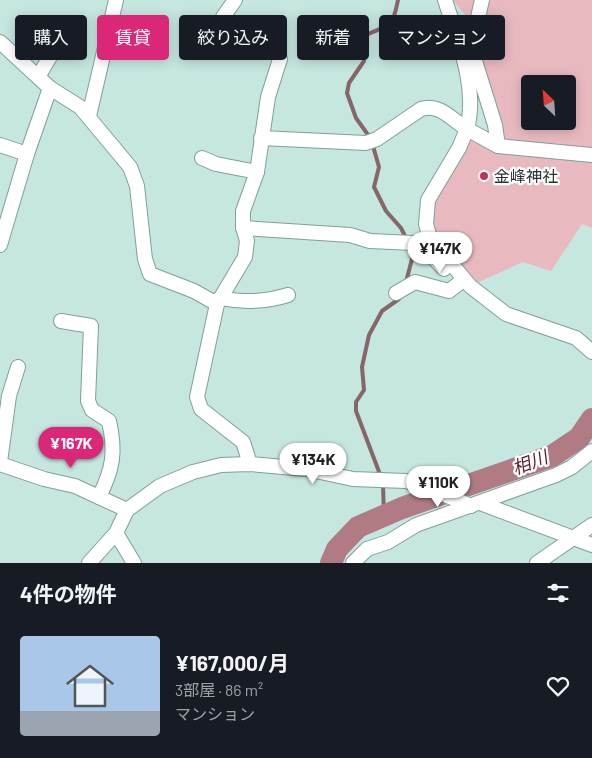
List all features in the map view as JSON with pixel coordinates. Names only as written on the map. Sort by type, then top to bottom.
[{"type":"street","points":[[89,116],[116,0]]},
{"type":"street","points":[[235,0],[223,17],[274,48],[280,59],[268,97],[257,172],[243,211],[243,228],[247,241],[245,257],[218,301],[200,380],[198,404],[201,409],[243,442],[250,464]]},
{"type":"street","points":[[445,0],[470,88],[472,112],[459,148],[433,188],[425,212],[430,238],[464,285]]},
{"type":"street","points":[[482,0],[471,48],[495,124],[498,146]]},
{"type":"street","points":[[0,42],[50,88],[80,107],[134,175],[145,260],[150,274],[218,301],[268,301],[288,295]]},
{"type":"street","points":[[38,77],[48,60]]},
{"type":"street","points":[[0,241],[50,88]]},
{"type":"street","points":[[261,138],[372,141],[421,109],[429,106],[441,110],[467,129],[498,146],[592,155]]},
{"type":"street","points":[[0,145],[27,154]]},
{"type":"street","points":[[202,158],[216,164],[257,172]]},
{"type":"street","points":[[243,228],[350,235],[370,241],[408,242],[426,250],[464,285],[506,314],[576,338],[592,352]]},
{"type":"street","points":[[396,293],[415,282],[449,291],[464,285]]},
{"type":"street","points":[[61,320],[91,326],[88,401],[92,410],[109,421],[114,452],[109,477],[99,497]]},
{"type":"street","points":[[18,367],[9,396],[0,463],[75,486],[126,510]]},
{"type":"street","points":[[353,563],[366,549],[388,542],[416,525],[471,503],[556,475],[572,467],[592,452]]},
{"type":"street","points":[[89,563],[116,533],[126,510],[160,486],[193,472],[222,466],[250,464],[306,469],[353,479],[406,481],[592,545]]},
{"type":"street","points":[[537,563],[592,525]]},
{"type":"street","points":[[116,533],[134,563]]},
{"type":"shaded area","points":[[452,0],[592,0],[592,228],[582,224],[551,271],[523,262],[470,286],[448,261],[425,212],[467,129],[497,146],[474,60],[505,60],[505,15],[465,15]]},
{"type":"waterway","points":[[398,0],[390,24],[366,35],[364,61],[349,83],[347,93],[356,118],[371,139],[379,167],[374,187],[386,211],[401,228],[407,240]]},
{"type":"waterway","points":[[407,278],[412,259],[410,246]]},
{"type":"waterway","points":[[381,477],[356,411],[356,402],[364,390],[362,367],[369,335],[382,311],[399,299]]},
{"type":"waterway","name":"相川","points":[[331,563],[337,549],[358,527],[402,508],[552,456],[579,438],[592,419]]},
{"type":"waterway","points":[[383,484],[384,516]]},
{"type":"place","name":"金峰神社","points":[[484,176]]}]
